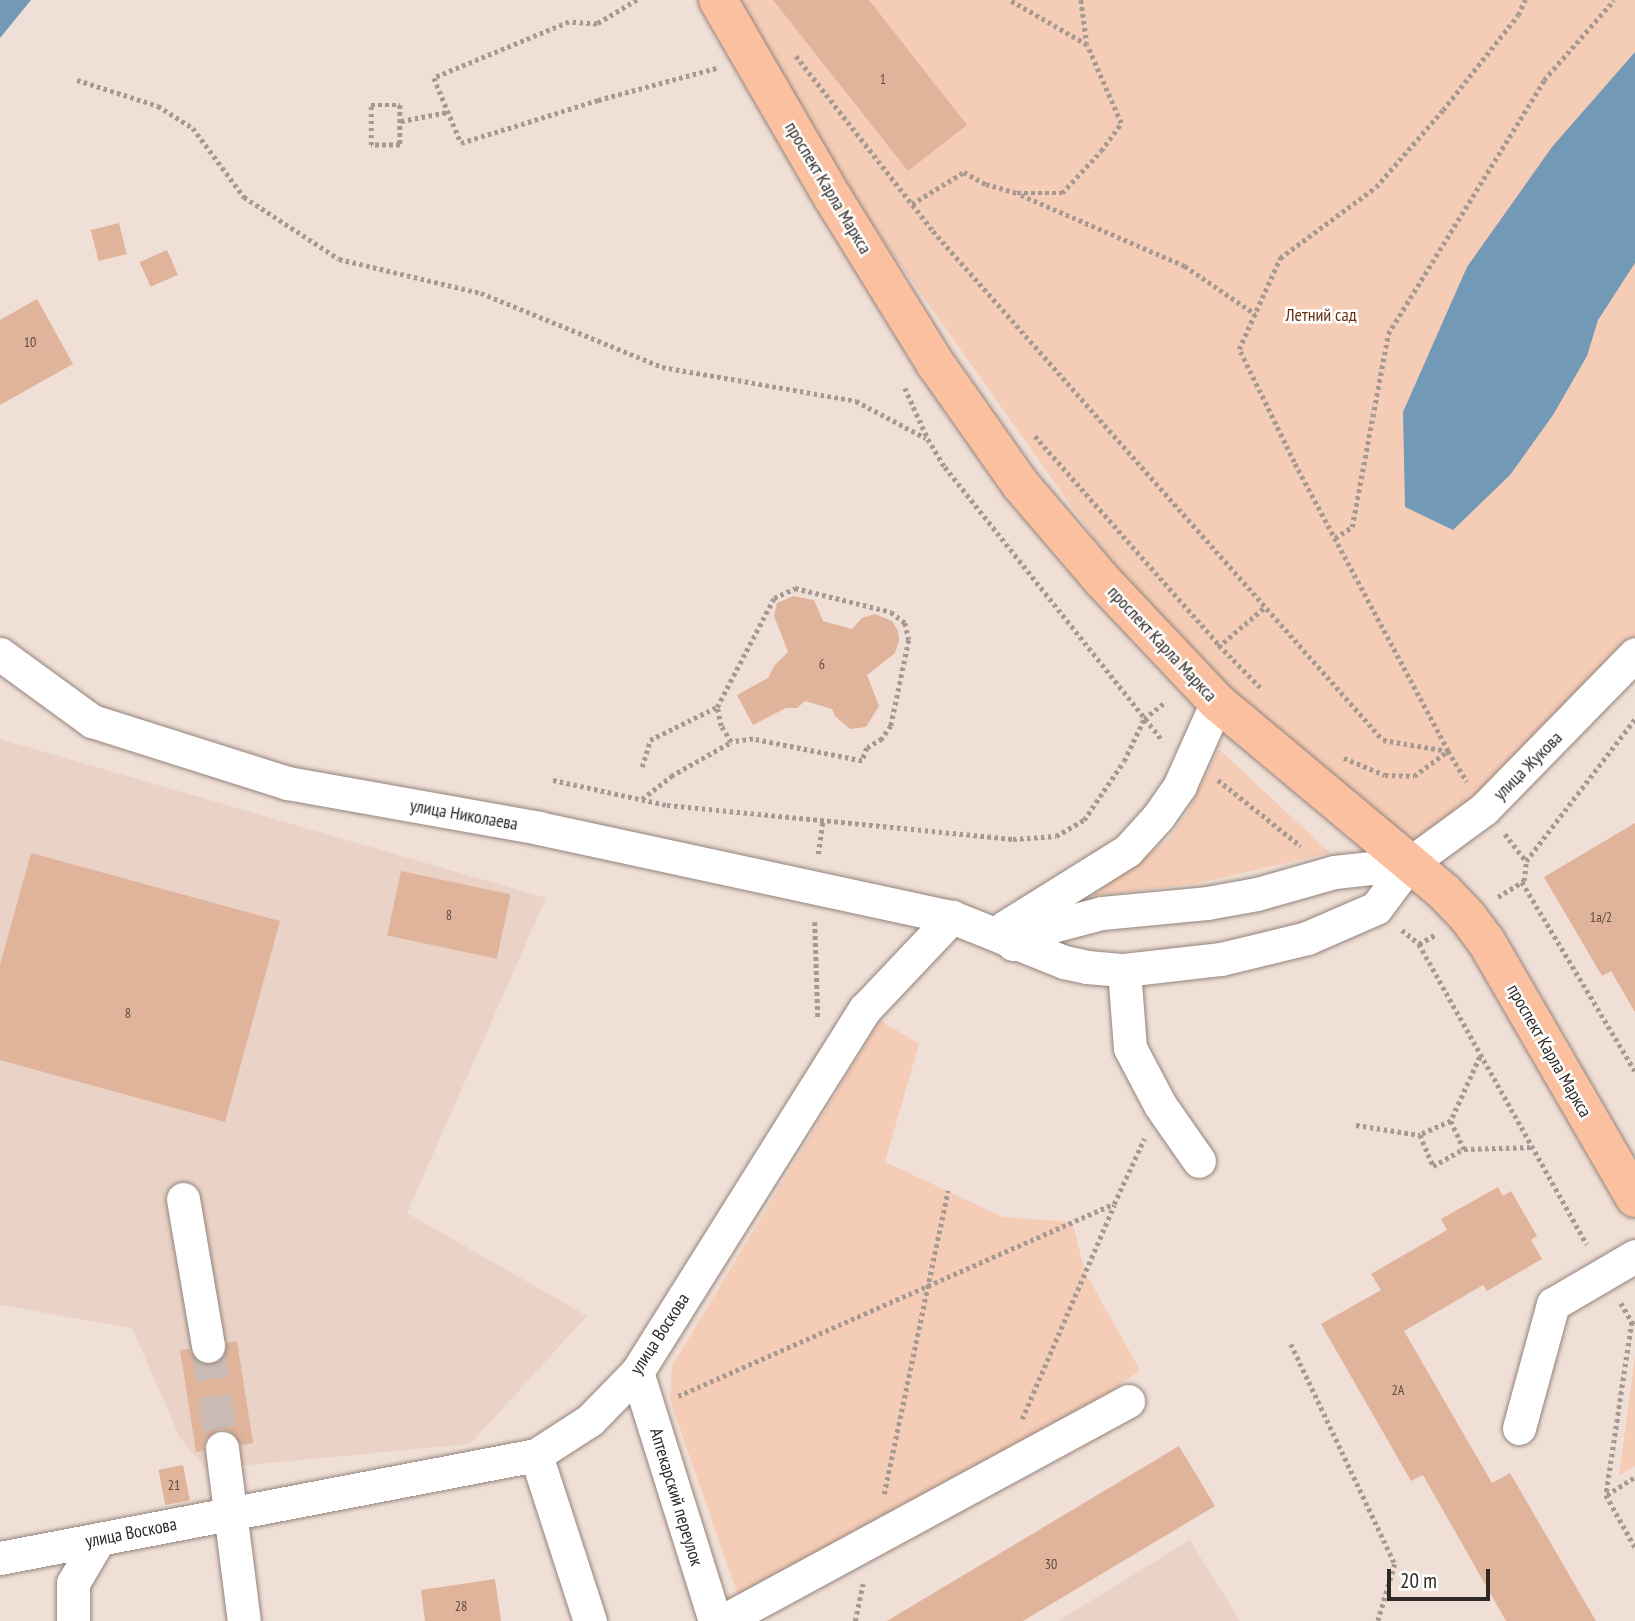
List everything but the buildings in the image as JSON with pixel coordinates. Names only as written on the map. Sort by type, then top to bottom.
[{"type":"main road","name":"проспект Карла Маркса","points":[[718,0],[731,54],[833,198],[935,363],[1020,484],[1102,580],[1217,702],[1409,864],[1466,916],[1486,941],[1635,1198]]},
{"type":"main road","points":[[1466,916],[1502,940],[1635,1164]]},
{"type":"street","name":"улица Николаева","points":[[0,654],[92,721],[287,783],[539,828],[953,917],[1003,939],[1087,967],[1124,970],[1221,959],[1334,929],[1376,908],[1409,864]]},
{"type":"street","name":"улица Жукова","points":[[1409,864],[1484,809],[1632,667]]},
{"type":"street","points":[[1003,939],[1128,850],[1158,817],[1180,785],[1217,702]]},
{"type":"street","points":[[1003,939],[1102,913],[1207,903],[1257,894],[1334,872],[1409,864]]},
{"type":"street","name":"улица Воскова","points":[[0,1558],[536,1455],[590,1420],[637,1372],[865,1009],[953,917]]},
{"type":"street","points":[[1124,970],[1130,1048],[1160,1105],[1199,1161]]},
{"type":"street","points":[[183,1199],[208,1346]]},
{"type":"street","points":[[1519,1428],[1553,1304],[1635,1256]]},
{"type":"street","name":"Аптекарский переулок","points":[[637,1372],[715,1621]]},
{"type":"street","points":[[723,1621],[1128,1401]]},
{"type":"street","points":[[222,1448],[244,1621]]},
{"type":"street","points":[[536,1455],[590,1621]]},
{"type":"street","points":[[73,1621],[72,1583],[99,1539]]},
{"type":"path","points":[[637,0],[597,24],[569,22],[434,78],[461,143],[731,54]]},
{"type":"path","points":[[1009,0],[1087,45]]},
{"type":"path","points":[[1017,193],[1062,192],[1101,151],[1121,123],[1087,45],[1081,0]]},
{"type":"path","points":[[1525,0],[1518,15],[1443,110],[1376,187],[1280,258],[1239,349],[1448,751],[1484,809],[1526,861]]},
{"type":"path","points":[[1335,538],[1352,527],[1388,334],[1544,80],[1614,0]]},
{"type":"path","points":[[788,45],[912,204],[1383,740],[1448,751]]},
{"type":"path","points":[[792,58],[805,82]]},
{"type":"path","points":[[77,80],[158,106],[194,128],[244,197],[339,259],[481,293],[663,367],[856,401],[928,439]]},
{"type":"path","points":[[371,105],[400,106],[400,121],[400,145],[371,145],[371,105]]},
{"type":"path","points":[[400,121],[448,112]]},
{"type":"path","points":[[912,204],[964,172],[986,184],[1017,193],[1185,266],[1255,314]]},
{"type":"path","points":[[1027,428],[1219,645],[1265,691]]},
{"type":"path","points":[[642,767],[650,740],[717,707],[774,598],[795,588],[891,612],[905,624],[909,640],[891,726],[882,739],[867,748],[862,761],[753,739],[731,742],[671,776],[642,799]]},
{"type":"path","points":[[717,707],[721,726],[731,742]]},
{"type":"path","points":[[554,780],[667,805],[1013,839],[1056,835],[1084,820],[1124,761],[1144,719]]},
{"type":"path","points":[[1635,719],[1526,861],[1522,882],[1635,1071]]},
{"type":"path","points":[[1341,756],[1385,775],[1414,776],[1448,751]]},
{"type":"path","points":[[1466,916],[1522,882]]},
{"type":"path","points":[[1356,1125],[1420,1135],[1451,1121],[1481,1056]]},
{"type":"path","points":[[1021,1421],[1114,1204],[1160,1105]]},
{"type":"path","points":[[1451,1121],[1464,1149]]},
{"type":"path","points":[[1420,1135],[1433,1166],[1464,1149],[1533,1147],[1633,1324],[1606,1495],[1635,1546]]},
{"type":"path","points":[[855,1621],[948,1191]]},
{"type":"path","points":[[649,1410],[1114,1204]]},
{"type":"path","points":[[1291,1344],[1395,1564],[1378,1621]]},
{"type":"path","points":[[1606,1495],[1635,1477]]},
{"type":"shaded area","points":[[0,739],[546,898],[407,1213],[587,1316],[470,1444],[206,1469],[180,1438],[132,1328],[0,1305]]},
{"type":"shaded area","points":[[1190,1540],[1240,1621],[1058,1621]]},
{"type":"green space","name":"Летний сад","points":[[720,0],[1635,0],[1635,654],[1409,864],[1193,678],[742,41]]},
{"type":"green space","points":[[1219,749],[1330,853],[1199,883],[1092,896],[1169,839],[1188,811]]},
{"type":"green space","points":[[880,1020],[919,1044],[885,1162],[1003,1217],[1072,1222],[1085,1272],[1140,1370],[1000,1471],[743,1610],[670,1400],[672,1366]]},
{"type":"green space","points":[[1635,1356],[1635,1466],[1619,1476]]},
{"type":"water","points":[[0,0],[31,0],[0,38]]},
{"type":"water","points":[[1635,52],[1635,263],[1598,320],[1587,356],[1553,415],[1510,475],[1453,530],[1405,507],[1403,412],[1467,267],[1552,147]]},
{"type":"tunnel","points":[[208,1346],[222,1448]]}]
